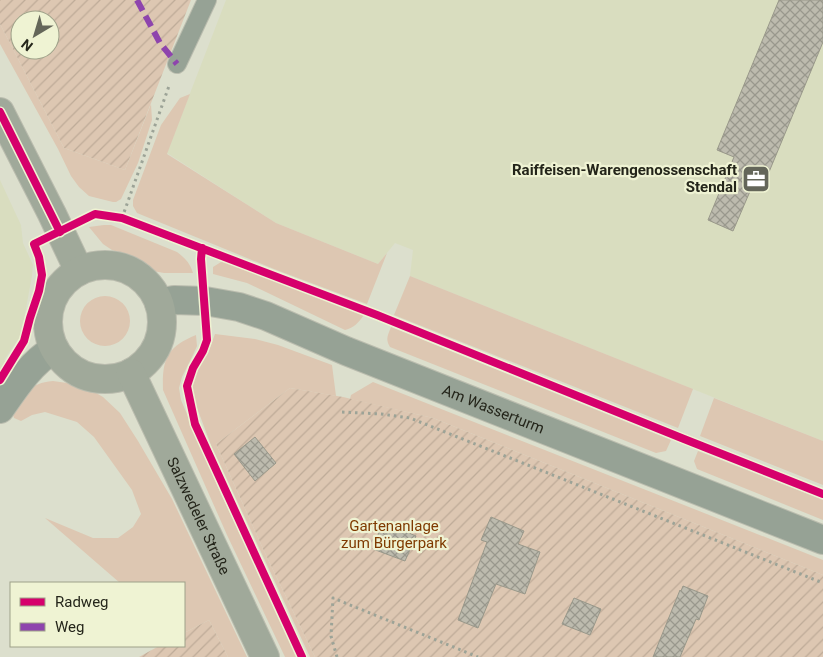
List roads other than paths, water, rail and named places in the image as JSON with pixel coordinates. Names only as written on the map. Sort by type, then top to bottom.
[{"type":"main road","points":[[0,112],[79,271]]},
{"type":"main road","points":[[92,266],[120,267],[144,280],[153,291],[159,303],[162,316],[162,330],[158,343],[152,355],[143,365],[131,373],[118,378],[103,380],[88,376],[74,370],[63,361],[54,349],[47,324],[50,305],[59,287],[79,271],[92,266]]},
{"type":"main road","name":"Salzwedeler Straße","points":[[131,373],[265,657]]},
{"type":"street","name":"Am Wasserturm","points":[[159,303],[174,300],[204,301],[239,307],[266,316],[346,350],[823,540]]},
{"type":"street","points":[[0,409],[30,368],[44,355],[54,349]]},
{"type":"lane","points":[[177,64],[207,0]]},
{"type":"place","name":"Raiffeisen-Warengenossenschaft Stendal","points":[[756,179]]},
{"type":"park label","name":"Gartenanlage zum Bürgerpark","points":[[394,534]]}]
